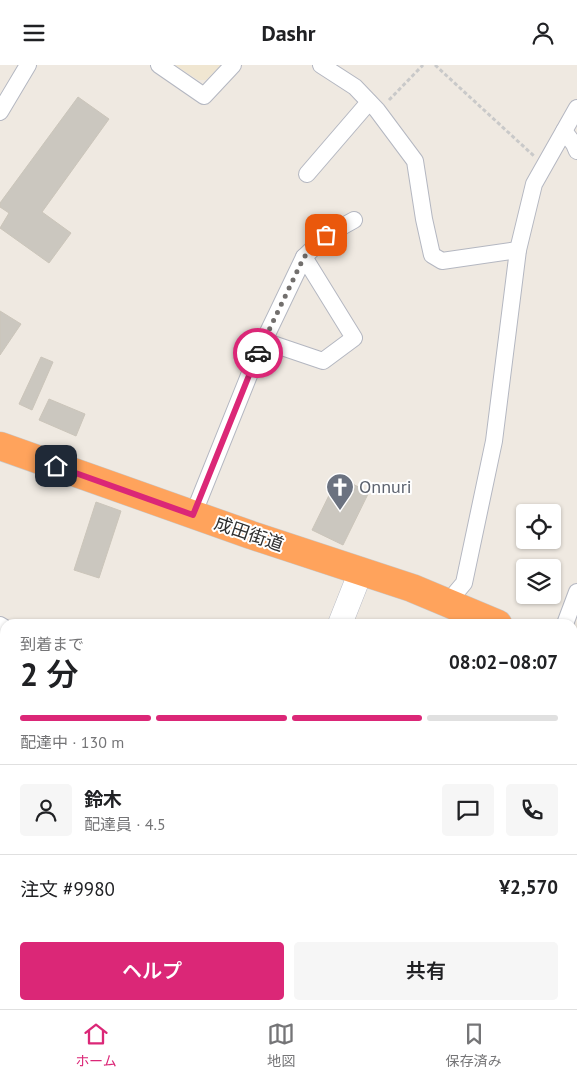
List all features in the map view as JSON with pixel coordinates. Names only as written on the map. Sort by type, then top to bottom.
[{"type":"highway","name":"成田街道","points":[[0,446],[193,515],[361,571],[448,602],[487,619]]},
{"type":"main road","points":[[342,619],[361,571]]},
{"type":"street","points":[[0,112],[28,65]]},
{"type":"street","points":[[160,65],[204,97],[233,65]]},
{"type":"street","points":[[321,65],[355,87],[373,106],[415,161],[432,255],[442,261],[518,250]]},
{"type":"street","points":[[307,174],[373,106]]},
{"type":"street","points":[[448,602],[464,583],[494,441],[518,250],[534,184],[577,108]]},
{"type":"street","points":[[564,131],[574,143],[577,151]]},
{"type":"street","points":[[193,515],[264,341],[304,257],[326,235],[354,220]]},
{"type":"street","points":[[264,341],[323,361],[354,337],[304,257]]},
{"type":"street","points":[[567,619],[577,592]]},
{"type":"path","points":[[373,106],[395,96],[424,65]]},
{"type":"path","points":[[435,65],[544,165]]},
{"type":"shaded area","points":[[175,65],[221,65],[206,80],[198,80]]},
{"type":"building","points":[[78,97],[109,119],[42,212],[71,233],[49,263],[0,228],[9,213],[0,207],[0,203]]},
{"type":"building","points":[[0,311],[21,324],[0,355]]},
{"type":"building","points":[[41,357],[53,362],[32,410],[19,404]]},
{"type":"building","points":[[49,399],[85,414],[76,436],[39,420]]},
{"type":"building","name":"Onnuri","points":[[338,477],[369,492],[343,545],[312,530]]},
{"type":"building","points":[[96,502],[121,511],[99,578],[74,570]]},
{"type":"way so far","points":[[258,353],[304,257],[326,235]]},
{"type":"place","name":"Onnuri","points":[[340,511]]},
{"type":"route","points":[[56,466],[193,515],[258,353]]}]
